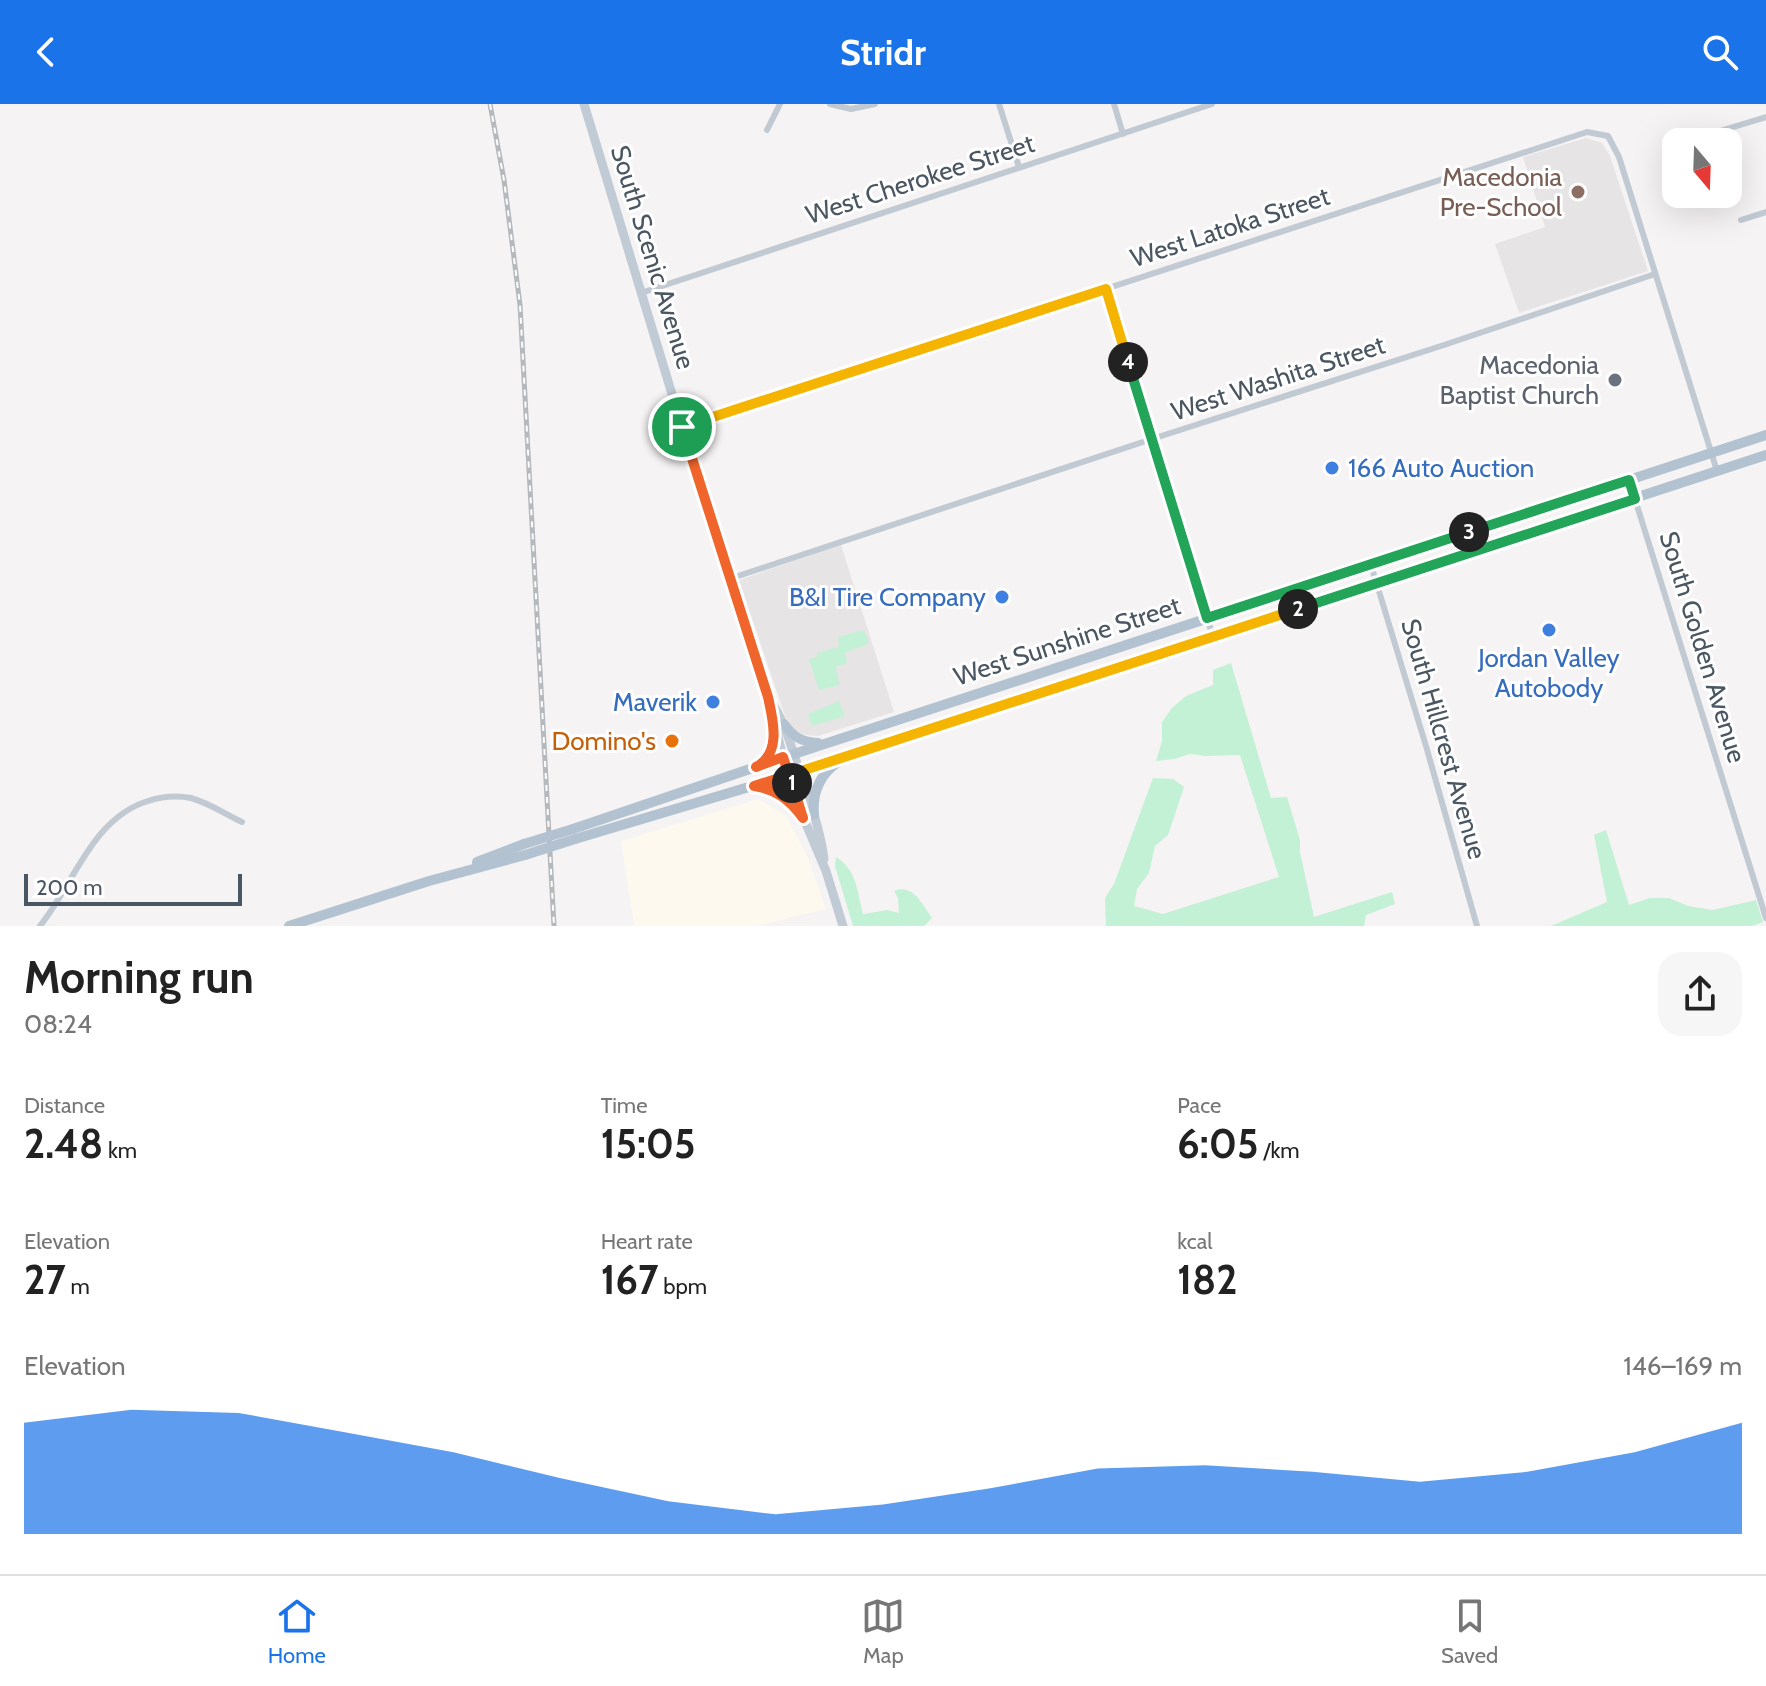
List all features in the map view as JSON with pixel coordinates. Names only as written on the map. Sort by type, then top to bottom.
[{"type":"main road","name":"South Scenic Avenue","points":[[584,104],[729,579],[808,817],[823,848],[826,871],[843,926]]},
{"type":"main road","name":"West Sunshine Street","points":[[289,926],[574,834],[788,755],[1766,435]]},
{"type":"main road","name":"West Sunshine Street","points":[[574,834],[794,774],[1766,455]]},
{"type":"main road","points":[[756,767],[769,757],[779,726],[803,741],[828,742]]},
{"type":"main road","points":[[754,786],[777,792],[808,817],[818,784],[829,769],[845,757]]},
{"type":"street","points":[[767,130],[780,104]]},
{"type":"street","points":[[830,104],[851,109],[875,104]]},
{"type":"street","points":[[999,104],[1019,167]]},
{"type":"street","points":[[1114,104],[1123,134]]},
{"type":"street","name":"West Cherokee Street","points":[[641,293],[1212,104]]},
{"type":"street","points":[[1730,128],[1766,117]]},
{"type":"street","name":"West Latoka Street","points":[[682,427],[1587,132],[1608,136],[1619,157],[1655,274]]},
{"type":"street","points":[[1741,220],[1766,212]]},
{"type":"street","points":[[1655,274],[1717,471]]},
{"type":"street","name":"West Washita Street","points":[[729,579],[1655,274]]},
{"type":"street","points":[[1106,289],[1213,637]]},
{"type":"street","name":"South Golden Avenue","points":[[1629,480],[1766,918]]},
{"type":"street","name":"South Hillcrest Avenue","points":[[1371,564],[1477,926]]},
{"type":"street","points":[[40,926],[95,842],[115,818],[134,805],[165,796],[189,798],[242,822]]},
{"type":"shaded area","name":"Macedonia Pre-School","points":[[1586,138],[1602,143],[1610,156],[1648,271],[1519,313],[1495,244],[1545,227],[1523,157]]},
{"type":"shaded area","points":[[841,545],[894,712],[818,736],[805,735],[794,730],[785,716],[739,580]]},
{"type":"shaded area","points":[[758,799],[786,815],[808,858],[826,909],[757,926],[634,926],[621,841]]},
{"type":"green space","points":[[864,630],[869,644],[845,652],[847,663],[837,666],[840,685],[819,690],[809,659],[817,657],[817,653],[839,647],[838,637]]},
{"type":"green space","points":[[1231,663],[1271,798],[1287,797],[1300,840],[1314,917],[1392,892],[1395,904],[1366,915],[1364,926],[1106,926],[1105,898],[1114,884],[1153,778],[1173,779],[1184,787],[1168,835],[1155,846],[1149,873],[1137,889],[1134,906],[1163,914],[1279,877],[1240,755],[1190,754],[1156,761],[1162,741],[1162,722],[1172,708],[1186,696],[1213,685],[1213,670]]},
{"type":"green space","points":[[839,701],[845,716],[812,726],[808,714]]},
{"type":"green space","points":[[1606,830],[1629,905],[1650,898],[1669,898],[1688,906],[1713,910],[1756,900],[1763,922],[1752,926],[1551,926],[1607,902],[1594,835]]},
{"type":"green space","points":[[836,857],[852,875],[863,914],[887,910],[899,913],[894,891],[901,889],[912,892],[932,918],[924,926],[853,926],[835,866]]},
{"type":"railway","points":[[490,104],[504,180],[520,305],[554,926]]},
{"type":"place","name":"Macedonia Pre-School","points":[[1578,192]]},
{"type":"place","name":"Macedonia Baptist Church","points":[[1615,380]]},
{"type":"place","name":"166 Auto Auction","points":[[1332,468]]},
{"type":"place","name":"B&I Tire Company","points":[[1002,597]]},
{"type":"place","name":"Jordan Valley Autobody","points":[[1549,630]]},
{"type":"place","name":"Maverik","points":[[713,702]]},
{"type":"place","name":"Domino's","points":[[672,741]]},
{"type":"route","points":[[682,427],[775,727],[769,757],[756,767],[783,757],[789,775],[754,786],[777,792],[789,800],[803,818],[789,775],[1635,499],[1629,480],[1207,618],[1106,289],[682,427]]}]
